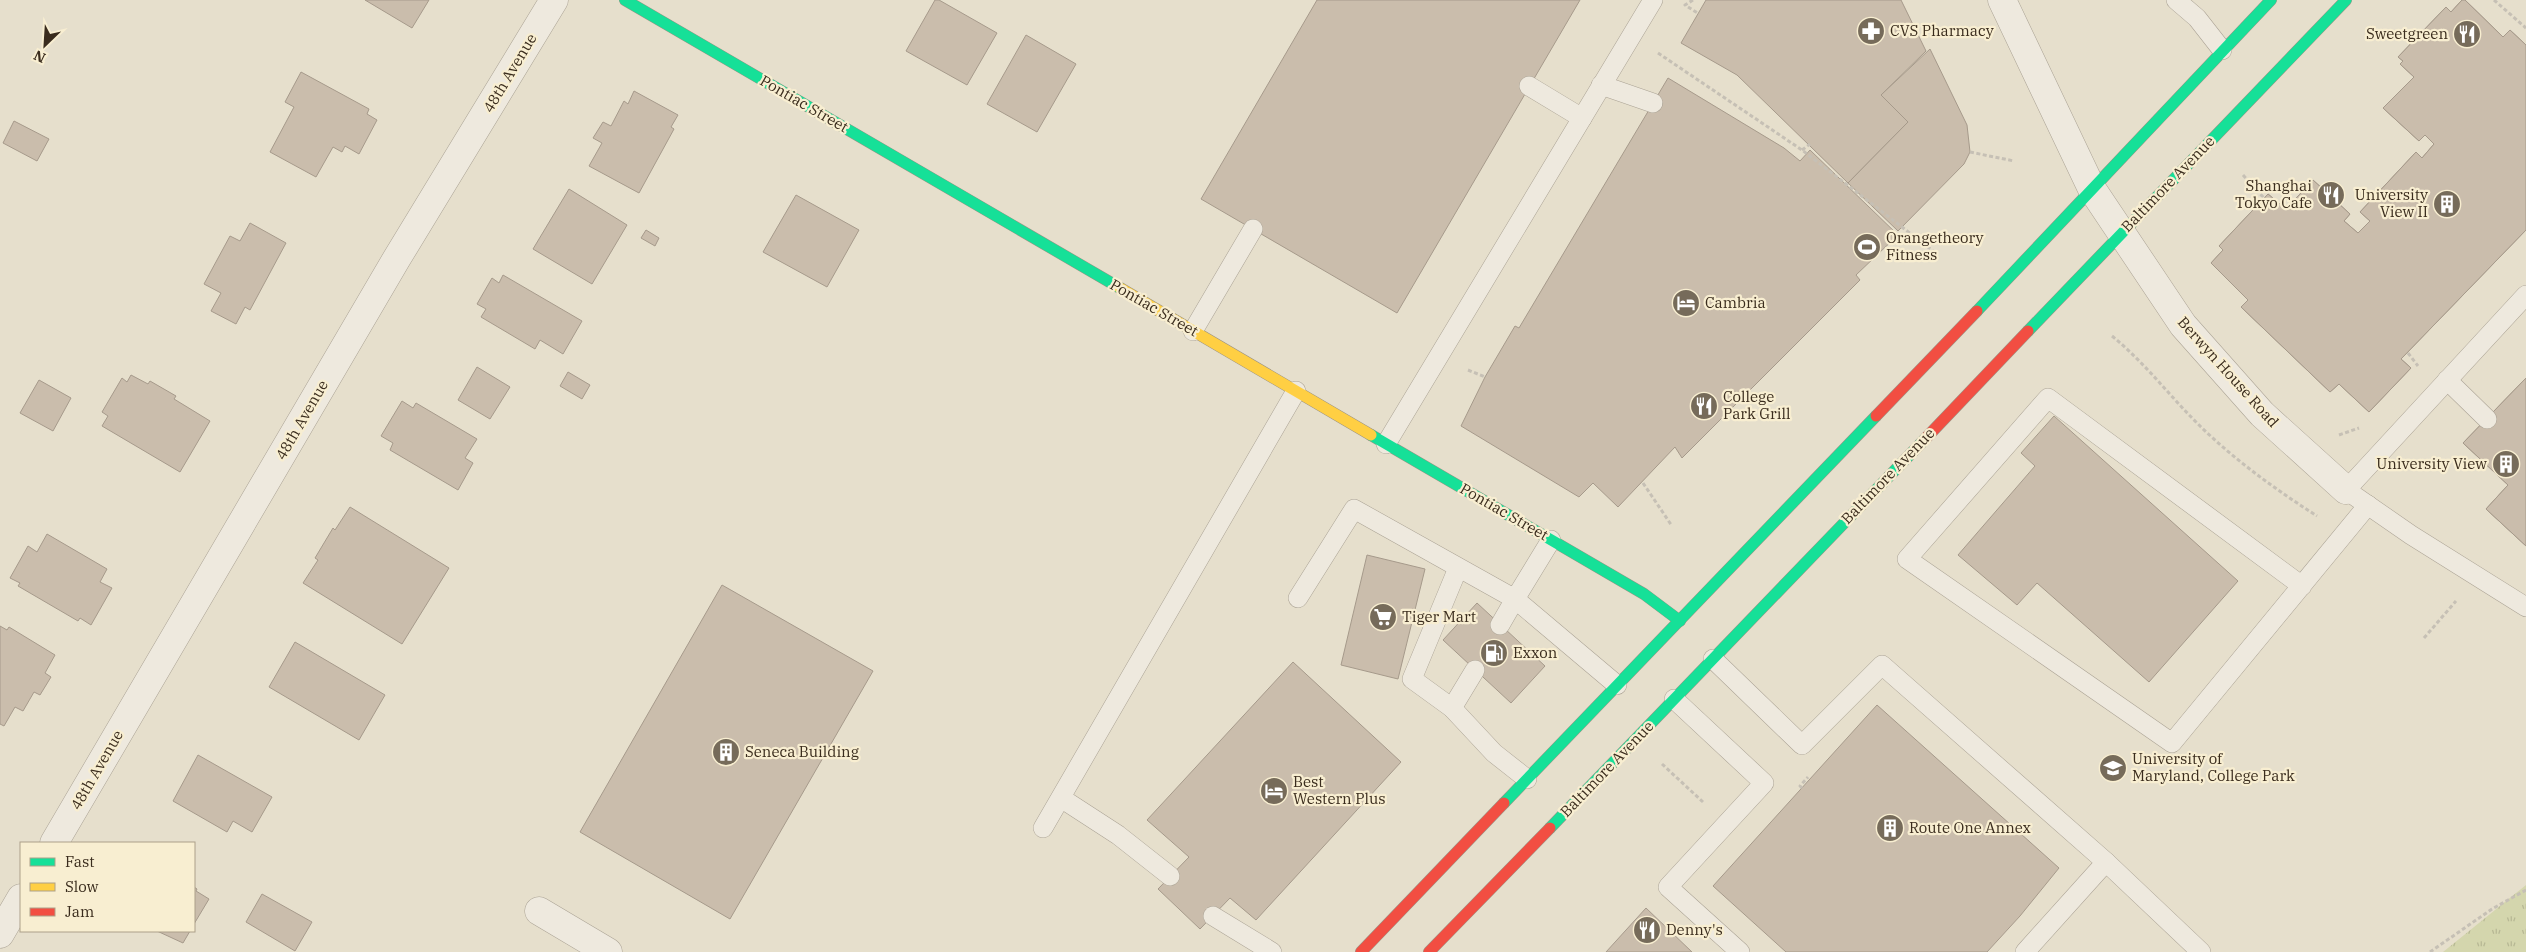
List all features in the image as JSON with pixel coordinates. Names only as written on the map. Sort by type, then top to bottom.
[{"type":"main road","name":"Pontiac Street","points":[[624,0],[1644,594],[1680,621]]},
{"type":"main road","points":[[1361,952],[2092,190],[2271,0]]},
{"type":"main road","name":"Baltimore Avenue","points":[[1429,952],[2346,0]]},
{"type":"street","name":"48th Avenue","points":[[55,842],[392,266],[554,0]]},
{"type":"street","name":"Berwyn House Road","points":[[2002,0],[2092,190],[2183,325],[2262,414],[2357,497]]},
{"type":"street","points":[[0,934],[20,900]]},
{"type":"street","points":[[539,911],[608,952]]},
{"type":"lane","points":[[1386,444],[1653,0]]},
{"type":"lane","points":[[2176,0],[2197,18],[2222,50]]},
{"type":"lane","points":[[1601,85],[1653,103]]},
{"type":"lane","points":[[1529,86],[1582,118]]},
{"type":"lane","points":[[1193,331],[1252,229]]},
{"type":"lane","points":[[2302,586],[2048,398],[1907,559],[2172,743],[2302,586],[2357,497],[2447,380],[2526,295]]},
{"type":"lane","points":[[2447,380],[2486,419]]},
{"type":"lane","points":[[1043,828],[1296,391]]},
{"type":"lane","points":[[2357,497],[2411,535],[2526,607]]},
{"type":"lane","points":[[1298,598],[1354,510],[1515,599],[1617,685]]},
{"type":"lane","points":[[1500,625],[1550,540]]},
{"type":"lane","points":[[1458,568],[1412,679],[1452,708],[1494,753],[1527,779]]},
{"type":"lane","points":[[1713,659],[1802,745],[1882,665],[2106,862],[2201,952]]},
{"type":"lane","points":[[1452,708],[1475,670]]},
{"type":"lane","points":[[1674,699],[1764,783],[1668,887],[1740,952]]},
{"type":"lane","points":[[1061,798],[1118,835],[1170,876]]},
{"type":"lane","points":[[2025,952],[2106,862]]},
{"type":"lane","points":[[1213,916],[1272,952]]},
{"type":"path","points":[[1693,0],[1685,5],[1699,14]]},
{"type":"path","points":[[2494,0],[2526,28]]},
{"type":"path","points":[[1632,35],[1802,150],[1937,254]]},
{"type":"path","points":[[1802,150],[1810,144]]},
{"type":"path","points":[[1970,152],[2014,161]]},
{"type":"path","points":[[2243,175],[2264,198]]},
{"type":"path","points":[[1643,483],[1672,526]]},
{"type":"path","points":[[2424,638],[2456,601]]},
{"type":"path","points":[[1802,788],[1800,786],[1813,772]]},
{"type":"path","points":[[2430,952],[2492,909],[2526,890]]},
{"type":"green space","points":[[2526,885],[2526,952],[2443,952]]},
{"type":"building","points":[[365,0],[429,0],[412,28]]},
{"type":"building","points":[[935,0],[939,0],[997,33],[967,85],[906,51]]},
{"type":"building","points":[[1317,0],[1580,0],[1397,313],[1201,199]]},
{"type":"building","name":"CVS Pharmacy","points":[[1706,0],[1901,0],[1926,51],[1881,95],[1908,122],[1848,183],[1737,75],[1681,43]]},
{"type":"building","name":"University View II","points":[[2462,0],[2465,0],[2503,37],[2510,30],[2526,45],[2526,230],[2401,359],[2411,368],[2369,412],[2339,384],[2330,392],[2241,307],[2248,300],[2211,263],[2223,250],[2219,246],[2268,194],[2286,209],[2313,180],[2350,214],[2344,221],[2358,233],[2370,221],[2360,212],[2416,152],[2422,158],[2434,144],[2425,135],[2419,141],[2383,108],[2414,77],[2400,64],[2403,61],[2398,57],[2446,7],[2451,12]],"holes":[[[2477,100],[2519,139],[2483,178],[2467,162],[2463,166],[2449,153],[2464,138],[2452,126]]]},
{"type":"building","name":"University View II","points":[[2462,0],[2465,0],[2503,37],[2510,30],[2526,45],[2526,230],[2401,359],[2411,368],[2369,412],[2339,384],[2330,392],[2241,307],[2248,300],[2211,263],[2223,250],[2219,246],[2268,194],[2286,209],[2313,180],[2350,214],[2344,221],[2358,233],[2370,221],[2360,212],[2416,152],[2422,158],[2434,144],[2425,135],[2419,141],[2383,108],[2414,77],[2400,64],[2403,61],[2398,57],[2446,7],[2451,12]]},
{"type":"building","points":[[1026,35],[1076,64],[1037,132],[987,104]]},
{"type":"building","points":[[1930,49],[1967,125],[1970,152],[1964,164],[1898,231],[1848,183],[1908,122],[1881,95]]},
{"type":"building","points":[[301,72],[369,109],[367,114],[377,120],[359,154],[345,146],[342,152],[333,147],[316,177],[270,152],[294,107],[285,102]]},
{"type":"building","name":"Cambria","points":[[1668,78],[1784,148],[1800,161],[1810,150],[1898,235],[1856,275],[1860,280],[1682,458],[1675,447],[1618,507],[1593,483],[1579,497],[1461,426],[1485,377],[1515,326],[1519,328]]},
{"type":"building","points":[[634,91],[678,115],[671,127],[674,129],[639,193],[589,166],[602,143],[593,138],[603,122],[611,126],[624,101],[628,104]]},
{"type":"building","points":[[14,121],[49,139],[37,161],[3,143]]},
{"type":"building","points":[[569,189],[627,225],[592,284],[533,249]]},
{"type":"building","points":[[796,195],[859,230],[827,287],[763,252]]},
{"type":"building","points":[[250,223],[286,243],[250,310],[245,307],[236,324],[211,311],[221,293],[204,284],[230,236],[240,241]]},
{"type":"building","points":[[646,230],[659,238],[655,246],[641,238]]},
{"type":"building","points":[[503,275],[582,321],[563,354],[540,340],[535,349],[481,317],[486,309],[477,304],[492,278],[499,283]]},
{"type":"building","points":[[477,367],[510,387],[490,419],[458,400]]},
{"type":"building","points":[[568,372],[590,385],[582,399],[560,386]]},
{"type":"building","points":[[131,375],[148,384],[150,381],[176,396],[174,399],[210,421],[180,472],[102,426],[108,416],[102,412],[122,378],[127,382]]},
{"type":"building","name":"University View","points":[[2526,378],[2526,546],[2486,509],[2508,485],[2463,443]]},
{"type":"building","name":"University View","points":[[2526,378],[2526,546],[2486,509],[2508,485],[2463,443]]},
{"type":"building","points":[[39,380],[71,398],[53,431],[20,413]]},
{"type":"building","points":[[402,401],[413,408],[416,403],[477,439],[465,458],[473,463],[458,490],[390,450],[393,443],[381,436]]},
{"type":"building","points":[[2054,416],[2238,581],[2149,682],[2037,583],[2017,605],[1958,555],[2035,466],[2021,453]]},
{"type":"building","points":[[350,507],[449,568],[402,644],[303,583],[318,560],[315,558],[333,528],[335,530]]},
{"type":"building","points":[[47,534],[107,569],[100,582],[112,588],[91,625],[80,618],[78,621],[18,586],[20,583],[10,578],[28,546],[37,552]]},
{"type":"building","name":"Tiger Mart","points":[[1367,555],[1425,569],[1398,679],[1341,665]]},
{"type":"building","name":"Seneca Building","points":[[722,585],[873,671],[730,919],[580,832]]},
{"type":"building","name":"Exxon","points":[[1477,603],[1545,666],[1511,703],[1443,640]]},
{"type":"building","points":[[0,626],[7,630],[9,627],[55,655],[45,673],[51,677],[40,695],[34,692],[23,711],[15,707],[4,726],[0,724]]},
{"type":"building","points":[[295,642],[385,695],[359,740],[269,687]]},
{"type":"building","name":"Best Western Plus","points":[[1293,662],[1401,762],[1256,920],[1230,898],[1200,929],[1158,889],[1189,857],[1147,820]]},
{"type":"building","name":"Route One Annex","points":[[1877,705],[2059,868],[2020,916],[1987,952],[1786,952],[1713,886]]},
{"type":"building","points":[[198,755],[272,797],[252,832],[233,821],[227,832],[173,801]]},
{"type":"building","points":[[195,888],[197,889],[196,891],[209,899],[195,922]]},
{"type":"building","points":[[262,894],[312,922],[295,951],[246,922]]},
{"type":"building","name":"Denny's","points":[[1646,908],[1692,952],[1606,952]]},
{"type":"building","points":[[159,932],[189,932],[183,943]]},
{"type":"traffic: fast","points":[[625,0],[1120,288]]},
{"type":"traffic: fast","points":[[1977,311],[2271,0]]},
{"type":"traffic: fast","points":[[2028,331],[2346,0]]},
{"type":"traffic: fast","points":[[1504,803],[1876,416]]},
{"type":"traffic: fast","points":[[1371,435],[1644,594],[1680,621]]},
{"type":"traffic: fast","points":[[1550,828],[1926,438]]},
{"type":"traffic: slow","points":[[1120,288],[1371,435]]},
{"type":"traffic: jam","points":[[1876,416],[1977,311]]},
{"type":"traffic: jam","points":[[1926,438],[2028,331]]},
{"type":"traffic: jam","points":[[1361,952],[1504,803]]},
{"type":"traffic: jam","points":[[1429,952],[1550,828]]},
{"type":"place","name":"CVS Pharmacy","points":[[1871,31]]},
{"type":"place","name":"Sweetgreen","points":[[2467,34]]},
{"type":"place","name":"Shanghai Tokyo Cafe","points":[[2331,195]]},
{"type":"place","name":"University View II","points":[[2447,204]]},
{"type":"place","name":"Orangetheory Fitness","points":[[1867,247]]},
{"type":"place","name":"Cambria","points":[[1686,303]]},
{"type":"place","name":"College Park Grill","points":[[1704,406]]},
{"type":"place","name":"University View","points":[[2506,464]]},
{"type":"place","name":"Tiger Mart","points":[[1383,617]]},
{"type":"place","name":"Exxon","points":[[1494,653]]},
{"type":"place","name":"Seneca Building","points":[[726,752]]},
{"type":"place","name":"University of Maryland, College Park","points":[[2113,768]]},
{"type":"place","name":"Best Western Plus","points":[[1274,791]]},
{"type":"place","name":"Route One Annex","points":[[1890,828]]},
{"type":"place","name":"Denny's","points":[[1647,930]]}]
